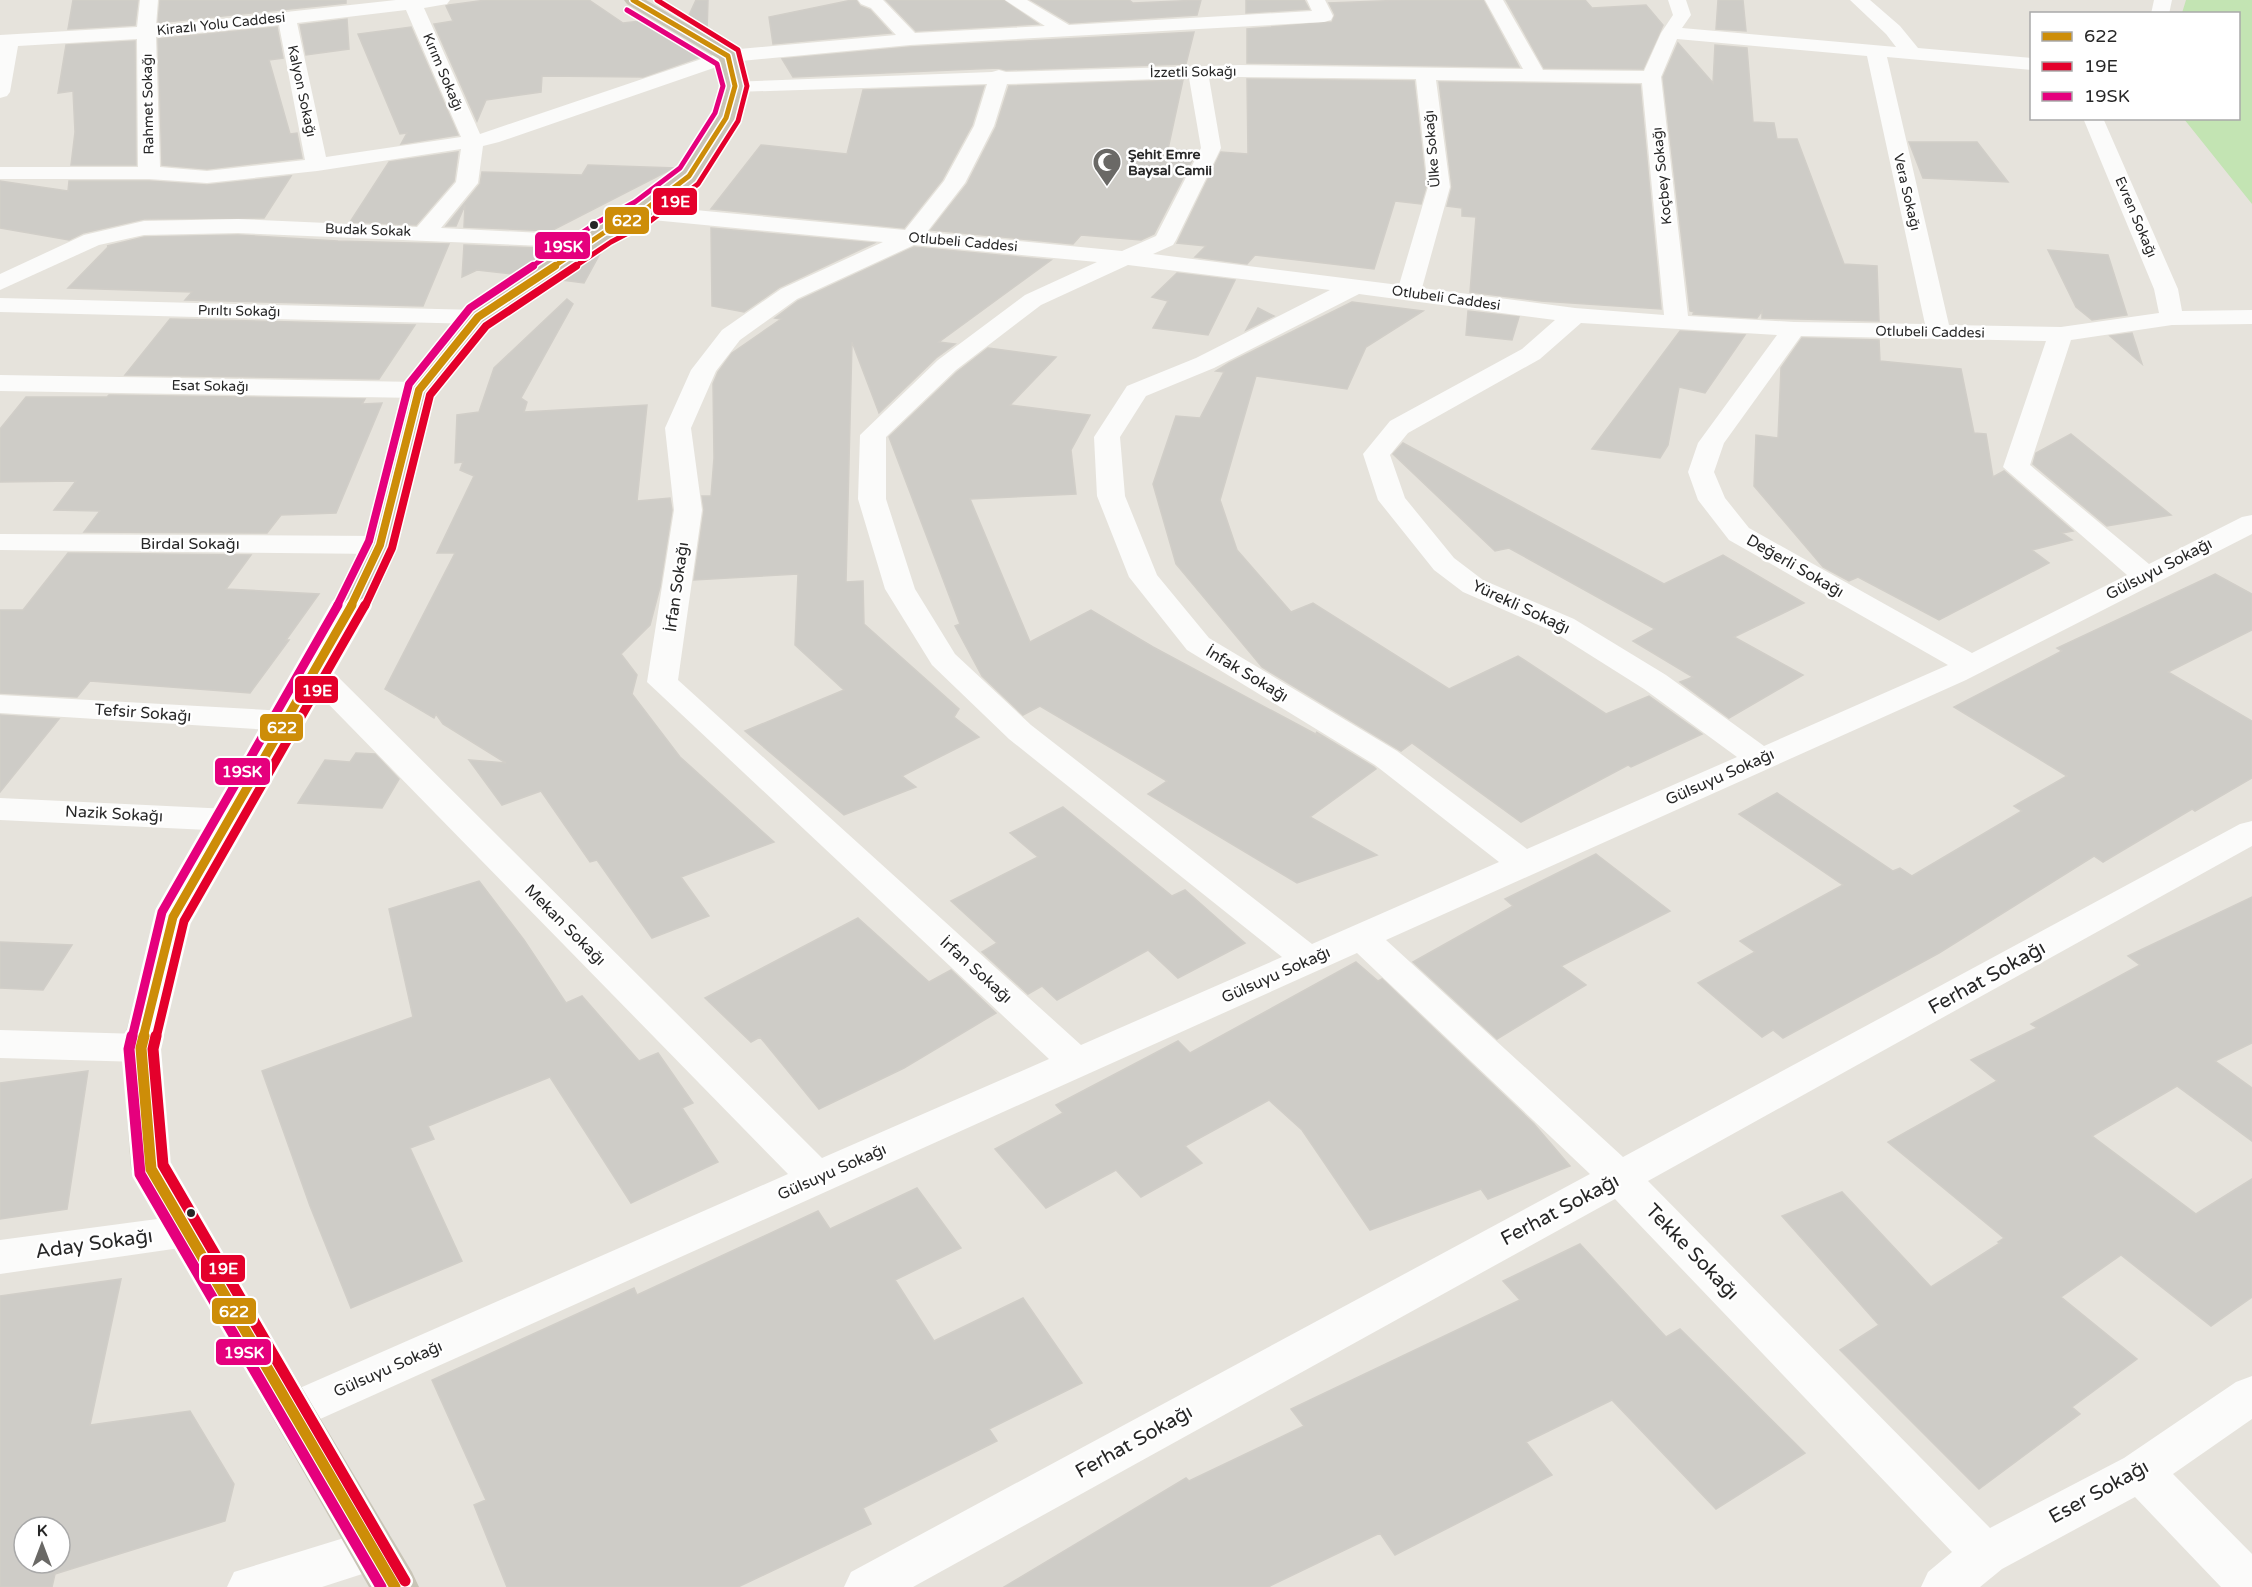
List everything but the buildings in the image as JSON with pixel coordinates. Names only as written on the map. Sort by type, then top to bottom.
[{"type":"main road","points":[[384,1569],[151,1169],[141,1048],[173,917],[361,590],[380,545],[419,390],[478,316],[592,241],[642,212],[689,176],[726,118],[732,70],[633,0]]},
{"type":"street","name":"Rahmet Sokağı","points":[[149,0],[146,31],[149,173]]},
{"type":"street","name":"Kirazlı Yolu Caddesi","points":[[4,41],[146,31],[441,0]]},
{"type":"street","points":[[867,0],[877,4],[910,39]]},
{"type":"street","points":[[1014,0],[1065,30]]},
{"type":"street","points":[[0,173],[149,173],[207,177],[317,165],[492,138],[732,70],[910,39],[1324,16],[1316,0]]},
{"type":"street","points":[[1494,0],[1536,75]]},
{"type":"street","name":"Koçbey Sokağı","points":[[1677,0],[1682,15],[1670,33],[1651,77],[1677,323]]},
{"type":"street","points":[[1859,0],[1893,30],[1912,54]]},
{"type":"street","name":"Kırım Sokağı","points":[[413,3],[473,141]]},
{"type":"street","points":[[1166,8],[1182,24]]},
{"type":"street","name":"Kalyon Sokağı","points":[[287,17],[317,165]]},
{"type":"street","points":[[1670,33],[2030,64]]},
{"type":"street","points":[[0,92],[4,41]]},
{"type":"street","name":"Vera Sokağı","points":[[1876,51],[1939,333]]},
{"type":"street","name":"İzzetli Sokağı","points":[[732,70],[999,76],[1198,72],[1651,77]]},
{"type":"street","points":[[1198,72],[1211,148],[1165,240],[1034,300],[947,365],[873,435],[872,499],[900,589],[943,659],[1020,732],[1170,848],[1309,960]]},
{"type":"street","name":"Ülke Sokağı","points":[[1409,292],[1438,187],[1425,73]]},
{"type":"street","name":"İrfan Sokağı","points":[[999,76],[984,126],[959,174],[912,237],[789,294],[731,335],[704,370],[678,428],[687,510],[662,682],[1077,1063]]},
{"type":"street","name":"Evren Sokağı","points":[[2094,120],[2166,289],[2172,318]]},
{"type":"street","points":[[425,232],[466,183],[473,141]]},
{"type":"street","name":"Otlubeli Caddesi","points":[[642,212],[1122,258],[1409,292],[1575,315],[1677,323],[1794,329],[2061,334],[2172,318],[2252,317]]},
{"type":"street","name":"Budak Sokak","points":[[0,283],[92,240],[144,228],[238,226],[425,232],[592,241]]},
{"type":"street","name":"İnfak Sokağı","points":[[1357,286],[1205,363],[1136,391],[1107,437],[1111,496],[1143,577],[1198,644],[1386,758],[1524,864]]},
{"type":"street","name":"Pırıltı Sokağı","points":[[0,305],[478,316]]},
{"type":"street","name":"Yürekli Sokağı","points":[[1575,315],[1531,354],[1399,427],[1376,454],[1392,500],[1444,564],[1473,586],[1563,625],[1655,682],[1761,759]]},
{"type":"street","name":"Değerli Sokağı","points":[[1794,329],[1711,443],[1701,472],[1712,500],[1739,534],[1971,665]]},
{"type":"street","points":[[2061,334],[2016,467],[2146,576]]},
{"type":"street","name":"Esat Sokağı","points":[[1,384],[419,390]]},
{"type":"street","name":"Gülsuyu Sokağı","points":[[293,1412],[1971,665],[2252,522]]},
{"type":"street","name":"Birdal Sokağı","points":[[0,542],[380,545]]},
{"type":"street","name":"Mekan Sokağı","points":[[314,672],[817,1178]]},
{"type":"street","name":"Tefsir Sokağı","points":[[0,704],[285,722]]},
{"type":"street","name":"Nazik Sokağı","points":[[0,809],[229,820]]},
{"type":"street","name":"Ferhat Sokağı","points":[[868,1587],[2252,831]]},
{"type":"street","name":"Tekke Sokağı","points":[[1361,937],[1620,1178],[1985,1554]]},
{"type":"street","points":[[0,1044],[141,1048]]},
{"type":"street","name":"Aday Sokağı","points":[[0,1257],[187,1230]]},
{"type":"street","name":"Eser Sokağı","points":[[1945,1587],[1985,1554],[2140,1472],[2252,1395]]},
{"type":"street","points":[[2140,1472],[2252,1586]]},
{"type":"street","points":[[251,1587],[384,1569]]},
{"type":"green space","points":[[2186,0],[2252,0],[2252,204],[2185,120],[2240,120],[2240,12],[2182,12]]},
{"type":"transit line","name":"622","points":[[395,1587],[151,1169],[141,1048],[173,917],[361,589],[380,545],[419,390],[478,317],[605,232],[642,212],[689,176],[726,118],[735,86],[728,56],[633,0]]},
{"type":"transit line","name":"19E","points":[[405,1581],[163,1165],[153,1049],[184,921],[371,595],[392,548],[430,395],[486,326],[611,242],[649,222],[698,184],[738,121],[747,86],[738,50],[657,0]]},
{"type":"transit line","name":"19SK","points":[[381,1587],[140,1174],[129,1049],[162,912],[350,584],[369,541],[409,384],[470,308],[598,222],[635,202],[680,168],[715,113],[723,86],[717,64],[627,10]]},
{"type":"place","name":"Şehit Emre Baysal Camii","points":[[1107,188]]}]
